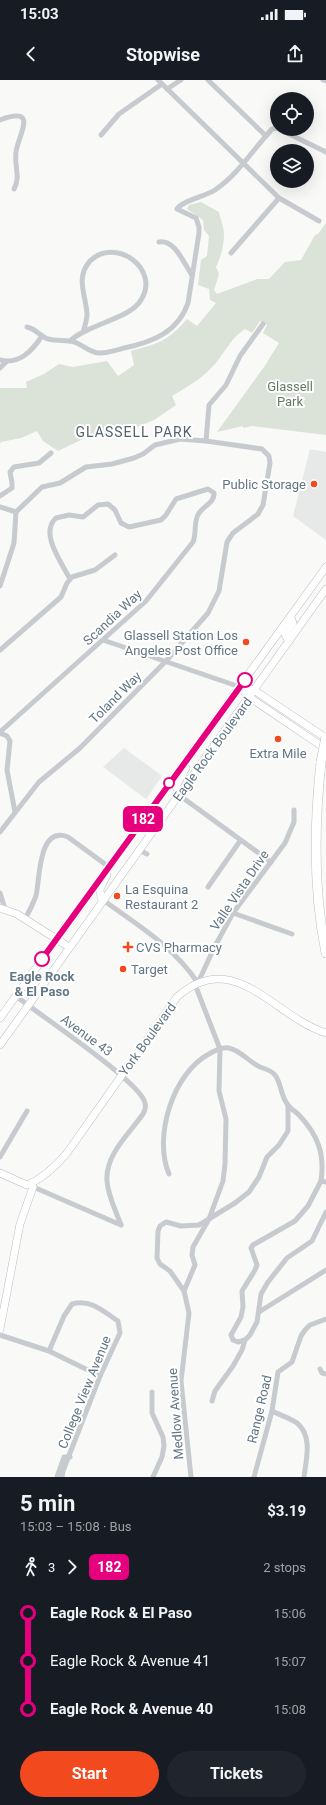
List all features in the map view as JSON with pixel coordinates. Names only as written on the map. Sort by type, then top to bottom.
[{"type":"highway","points":[[326,738],[321,762],[316,812],[315,851],[318,905],[326,953]]},
{"type":"main road","name":"Eagle Rock Boulevard","points":[[0,1018],[188,756],[291,618],[326,567]]},
{"type":"main road","name":"Eagle Rock Boulevard","points":[[0,1045],[326,589]]},
{"type":"main road","points":[[289,641],[285,635],[293,623],[291,618]]},
{"type":"main road","points":[[240,687],[254,690],[326,738]]},
{"type":"main road","points":[[240,687],[249,697],[326,749]]},
{"type":"main road","points":[[179,795],[176,786],[189,762],[188,756]]},
{"type":"main road","points":[[103,900],[101,898],[100,889],[120,852]]},
{"type":"main road","points":[[81,904],[92,898],[103,900]]},
{"type":"main road","points":[[2,908],[25,919],[69,947]]},
{"type":"main road","name":"York Boulevard","points":[[30,1186],[46,1174],[67,1153],[121,1074],[177,997],[198,983],[216,979],[244,984],[306,1025],[326,1033]]},
{"type":"main road","points":[[0,1173],[30,1186],[20,1224],[0,1329]]},
{"type":"street","points":[[168,89],[181,80]]},
{"type":"street","points":[[208,80],[266,136]]},
{"type":"street","points":[[101,135],[119,114],[160,82],[244,162],[279,198],[319,221]]},
{"type":"street","points":[[0,120],[14,115],[20,118],[24,123],[24,130],[16,152],[18,180],[14,189]]},
{"type":"street","points":[[27,327],[34,329],[42,336],[57,341],[70,341],[87,350],[101,353],[145,344],[164,335],[170,330],[186,308],[199,227],[196,218],[176,209],[182,204],[203,197],[216,190],[231,177],[270,132]]},
{"type":"street","points":[[293,136],[326,152]]},
{"type":"street","points":[[231,253],[279,198]]},
{"type":"street","points":[[159,242],[166,242],[172,245],[192,275]]},
{"type":"street","points":[[70,341],[83,332],[130,310],[139,304],[144,294],[145,277],[138,264],[126,256],[112,252],[95,257],[84,271],[82,290],[87,316],[83,332]]},
{"type":"street","points":[[0,586],[14,543],[16,512],[42,487],[60,483],[86,467],[112,464],[134,458],[160,443],[180,439],[206,441],[209,405],[226,385],[240,356],[263,324]]},
{"type":"street","points":[[0,360],[6,362],[19,359],[30,352],[42,336]]},
{"type":"street","points":[[0,368],[6,362]]},
{"type":"street","name":"Toland Way","points":[[0,832],[39,782],[80,748],[166,661],[212,607],[221,584],[224,552],[227,542],[233,533],[258,514],[265,500],[270,463],[267,453],[262,449],[206,441]]},
{"type":"street","points":[[0,496],[12,488],[10,476],[14,467],[39,463],[51,453]]},
{"type":"street","name":"Scandia Way","points":[[0,733],[153,594],[193,542],[196,533],[197,515],[212,500],[214,493],[208,489],[179,497],[173,502],[166,515],[161,520],[129,527],[121,523],[114,508],[108,504],[98,505],[83,517],[69,515],[56,518],[50,527],[51,539],[70,578]]},
{"type":"street","points":[[0,507],[16,512]]},
{"type":"street","points":[[0,650],[61,597],[70,578],[99,567],[115,555]]},
{"type":"street","points":[[104,640],[240,687]]},
{"type":"street","points":[[0,733],[7,736],[10,741],[7,770],[15,812]]},
{"type":"street","points":[[179,795],[240,841],[271,862]]},
{"type":"street","name":"Valle Vista Drive","points":[[198,983],[214,948],[233,913],[285,843],[294,822],[294,810]]},
{"type":"street","points":[[25,919],[36,895],[44,847],[52,837],[60,835],[68,837],[109,867]]},
{"type":"street","points":[[208,887],[240,841]]},
{"type":"street","points":[[139,850],[146,854]]},
{"type":"street","points":[[0,893],[2,908]]},
{"type":"street","points":[[103,900],[167,946],[184,963],[198,983],[197,991],[220,1049],[219,1091],[226,1119],[223,1182],[210,1219],[193,1247],[192,1255],[195,1265],[184,1291]]},
{"type":"street","points":[[233,913],[292,934]]},
{"type":"street","name":"Avenue 43","points":[[16,996],[121,1074],[134,1087],[146,1104],[143,1114],[112,1156],[108,1168],[108,1188],[121,1225],[30,1186]]},
{"type":"street","points":[[169,1174],[165,1164],[163,1144],[166,1119],[177,1089],[194,1064],[202,1057],[227,1047],[235,1050],[259,1067],[270,1070],[275,1075],[282,1097],[288,1106],[298,1114],[317,1138],[323,1160],[323,1181],[308,1206],[294,1221],[253,1245],[251,1248],[257,1265],[242,1291],[243,1312],[231,1335],[233,1340],[238,1342],[245,1340]]},
{"type":"street","points":[[184,1291],[170,1271],[160,1264],[157,1258],[158,1231],[160,1226],[166,1222],[187,1227],[199,1225],[235,1203],[254,1185],[267,1157],[279,1145],[288,1131],[288,1106]]},
{"type":"street","points":[[0,1157],[27,1111]]},
{"type":"street","points":[[212,1401],[215,1392],[242,1350],[245,1340],[254,1329],[259,1312],[261,1294],[268,1282],[287,1258],[312,1241],[326,1212]]},
{"type":"street","points":[[259,1312],[326,1270]]},
{"type":"street","name":"Medlow Avenue","points":[[184,1291],[189,1313],[181,1381],[191,1477]]},
{"type":"street","name":"College View Avenue","points":[[49,1351],[64,1316],[72,1304],[82,1302],[100,1309],[118,1322],[120,1333],[100,1376],[62,1477]]},
{"type":"street","name":"Range Road","points":[[254,1477],[272,1411],[278,1372],[292,1362],[300,1336],[305,1330],[310,1325],[326,1319]]},
{"type":"street","points":[[0,1335],[49,1351],[100,1376]]},
{"type":"street","points":[[320,1369],[322,1373],[326,1374]]},
{"type":"street","points":[[152,1392],[152,1413],[163,1437],[164,1446],[162,1457],[153,1477]]},
{"type":"street","points":[[272,1411],[296,1423],[306,1436],[308,1448],[304,1477]]},
{"type":"street","points":[[57,1477],[64,1457],[70,1457]]},
{"type":"shaded area","name":"Public Storage","points":[[310,449],[326,452],[326,540],[293,516]]},
{"type":"shaded area","points":[[124,748],[162,776],[146,799],[103,767]]},
{"type":"green space","name":"Glassell Park","points":[[201,202],[219,212],[223,228],[223,247],[216,267],[219,274],[214,290],[217,294],[257,279],[269,279],[285,262],[301,260],[315,235],[318,234],[326,223],[326,435],[252,426],[243,428],[243,426],[217,432],[264,367],[279,343],[263,333],[267,325],[260,321],[252,333],[245,329],[240,333],[228,345],[215,364],[205,374],[172,396],[176,405],[154,420],[121,435],[103,434],[83,439],[58,451],[43,441],[37,431],[21,438],[1,442],[0,444],[0,388],[27,388],[26,382],[44,374],[59,364],[73,367],[107,361],[118,376],[134,365],[131,351],[162,341],[174,333],[187,319],[197,326],[216,303],[210,300],[209,289],[198,285],[201,260],[207,256],[209,236],[204,230],[203,220],[187,209],[189,205]]},
{"type":"bus line","name":"182","points":[[42,959],[245,680]]},
{"type":"place","name":"Public Storage","points":[[314,484]]},
{"type":"place","name":"Glassell Station Los Angeles Post Office","points":[[246,642]]},
{"type":"place","name":"Extra Mile","points":[[278,739]]},
{"type":"place","name":"La Esquina Restaurant 2","points":[[117,896]]},
{"type":"place","name":"CVS Pharmacy","points":[[128,947]]},
{"type":"place","name":"Eagle Rock & El Paso","points":[[42,959]]},
{"type":"place","name":"Target","points":[[123,969]]},
{"type":"district","name":"GLASSELL PARK","points":[[134,432]]}]
